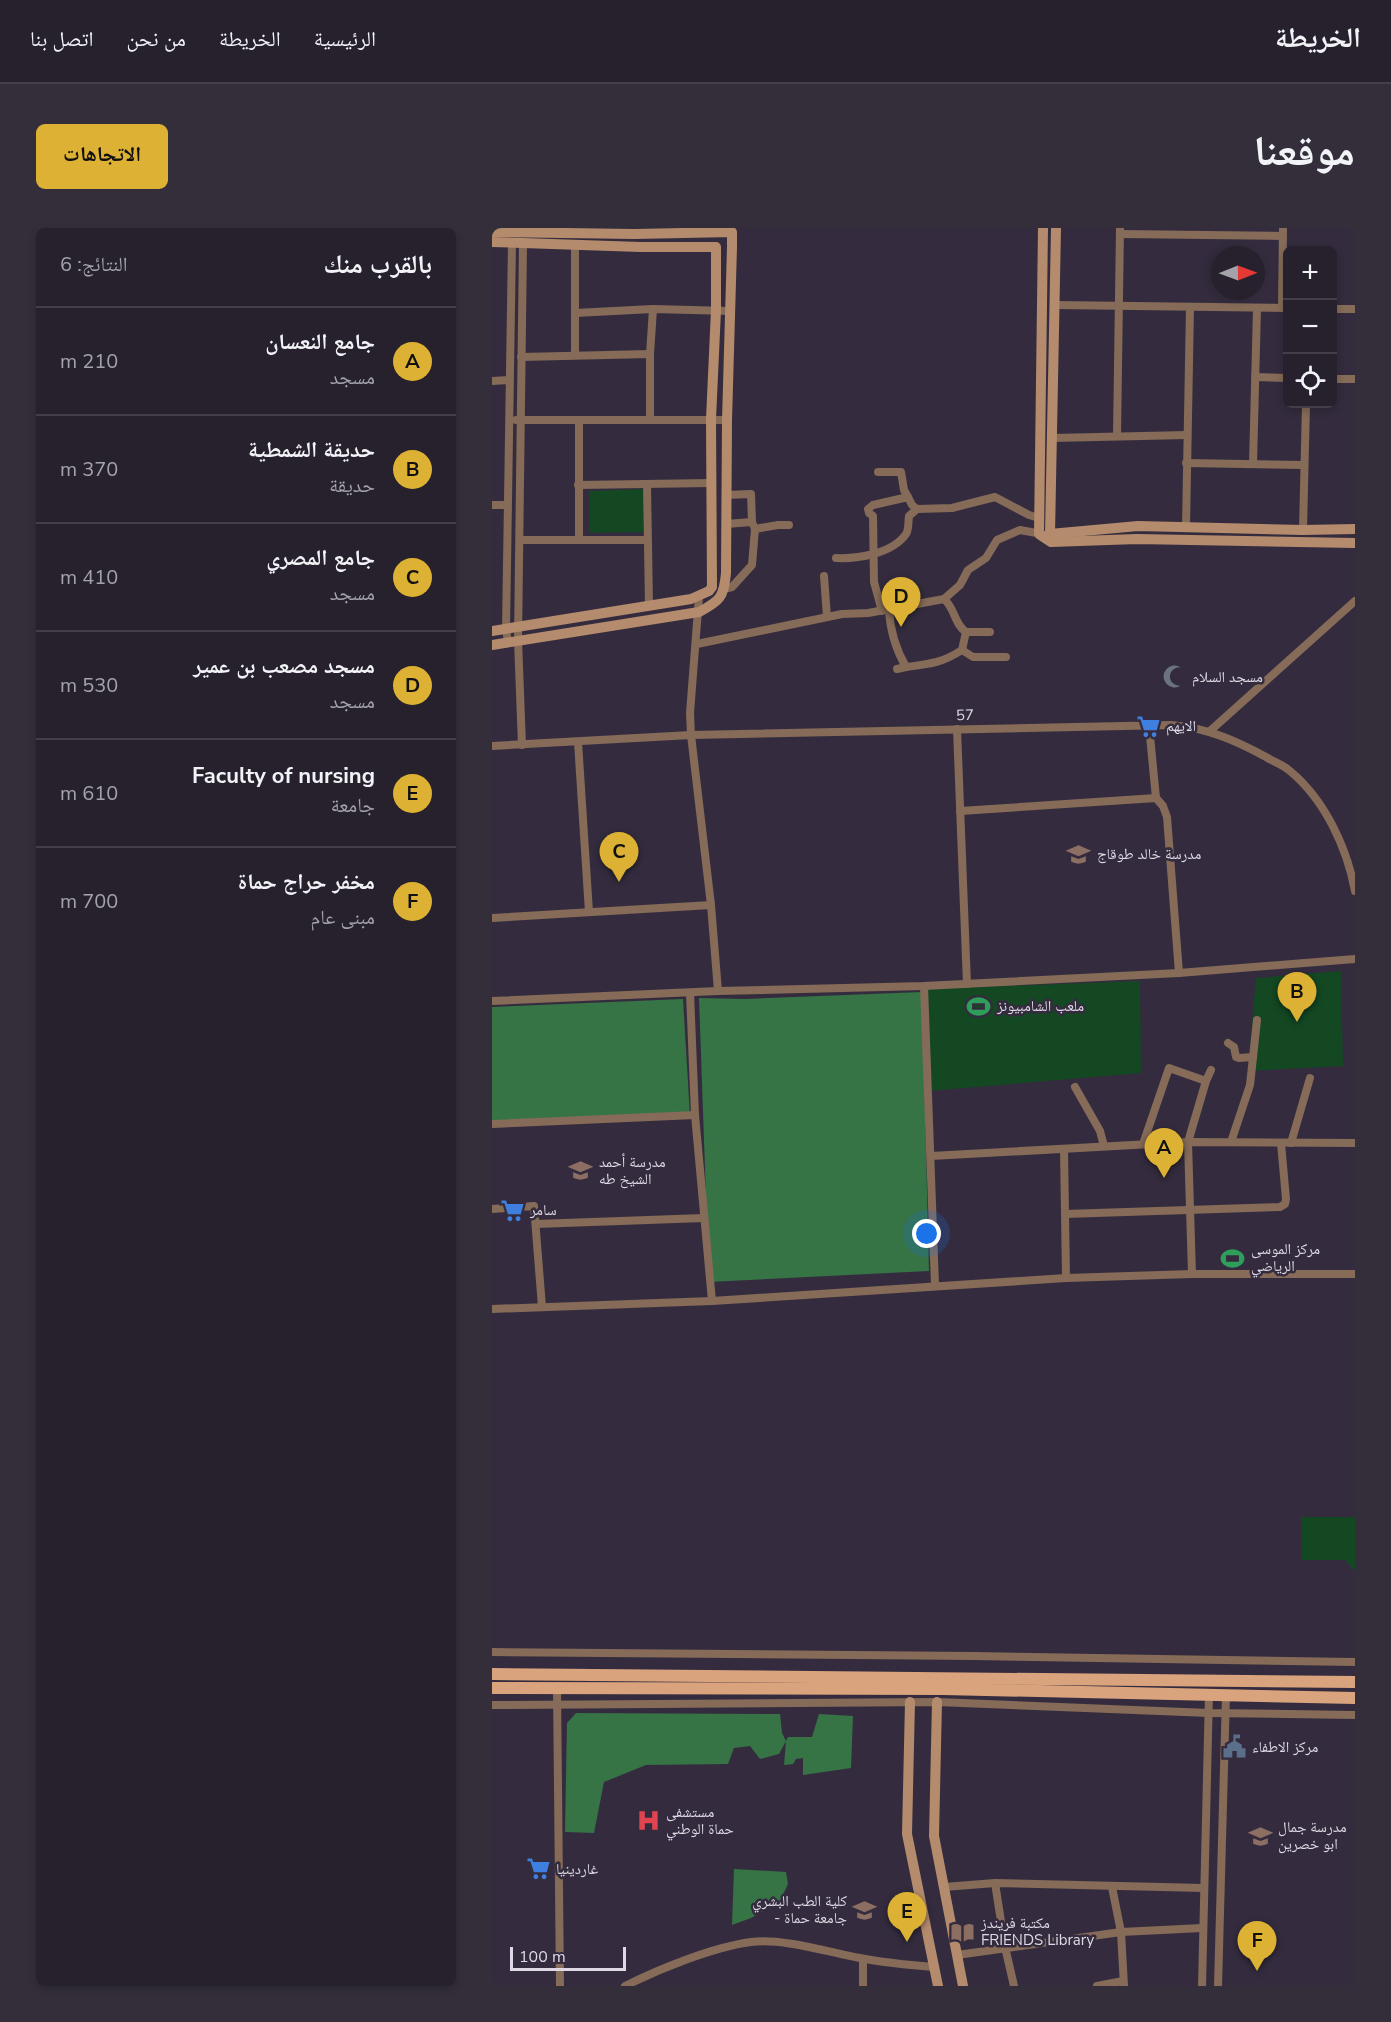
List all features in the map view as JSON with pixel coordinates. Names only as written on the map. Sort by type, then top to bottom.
[{"type":"main road","points":[[1043,228],[1039,518],[1051,542],[1137,539],[1355,543]]},
{"type":"main road","points":[[1045,534],[1052,438],[1056,228]]},
{"type":"main road","points":[[492,632],[699,597],[712,587],[711,419],[717,309],[718,230]]},
{"type":"main road","points":[[492,232],[635,234],[732,230],[724,589],[717,602],[699,612],[492,645]]},
{"type":"main road","points":[[492,242],[640,247],[732,247]]},
{"type":"main road","points":[[1045,534],[1115,527],[1355,530]]},
{"type":"main road","points":[[492,1674],[1355,1682]]},
{"type":"main road","points":[[492,1688],[931,1689],[1355,1698]]},
{"type":"main road","points":[[910,1702],[907,1834],[938,1986]]},
{"type":"main road","points":[[937,1702],[934,1836],[963,1986]]},
{"type":"street","points":[[1117,435],[1120,231],[1283,232],[1285,300]]},
{"type":"street","points":[[518,243],[521,357],[520,540],[518,627],[513,641],[522,745]]},
{"type":"street","points":[[513,641],[506,629],[508,380],[518,243]]},
{"type":"street","points":[[575,244],[576,354]]},
{"type":"street","points":[[1055,305],[1283,308]]},
{"type":"street","points":[[1186,527],[1190,307]]},
{"type":"street","points":[[1253,464],[1257,308]]},
{"type":"street","points":[[575,313],[653,309],[730,311]]},
{"type":"street","points":[[650,419],[653,309]]},
{"type":"street","points":[[1337,309],[1355,309]]},
{"type":"street","points":[[521,357],[650,354]]},
{"type":"street","points":[[1255,377],[1283,378]]},
{"type":"street","points":[[1337,379],[1355,379]]},
{"type":"street","points":[[492,381],[508,380]]},
{"type":"street","points":[[1303,530],[1306,408]]},
{"type":"street","points":[[508,420],[727,420]]},
{"type":"street","points":[[579,420],[579,540]]},
{"type":"street","points":[[1052,438],[1186,435]]},
{"type":"street","points":[[1186,463],[1304,465]]},
{"type":"street","points":[[878,471],[901,472],[904,490],[912,505],[917,509]]},
{"type":"street","points":[[578,485],[711,483]]},
{"type":"street","points":[[648,484],[649,605]]},
{"type":"street","points":[[724,589],[732,587],[752,564],[753,526],[751,494],[726,495]]},
{"type":"street","points":[[906,667],[897,651],[886,610],[874,582],[873,516],[868,509],[873,505],[908,497]]},
{"type":"street","points":[[836,558],[873,553],[899,542],[907,532],[909,516],[917,509],[952,508],[994,497],[1039,518]]},
{"type":"street","points":[[492,505],[507,505]]},
{"type":"street","points":[[726,524],[789,525]]},
{"type":"street","points":[[697,644],[827,617],[886,610],[944,599],[960,585],[968,570],[986,558],[997,540],[1020,530],[1045,534]]},
{"type":"street","points":[[520,540],[647,540]]},
{"type":"street","points":[[824,576],[827,617]]},
{"type":"street","points":[[699,597],[690,712],[691,735],[711,905],[718,991]]},
{"type":"street","points":[[944,599],[950,604],[960,628],[966,632],[990,632]]},
{"type":"street","points":[[1210,731],[1355,600]]},
{"type":"street","points":[[897,669],[949,659],[962,650],[966,632]]},
{"type":"street","points":[[962,650],[973,657],[1006,657]]},
{"type":"street","points":[[1149,726],[1156,798],[1163,806],[1167,817],[1179,974]]},
{"type":"street","name":"57","points":[[492,746],[691,735],[1184,726],[1210,731],[1238,741],[1290,770],[1319,804],[1334,830],[1346,857],[1355,891]]},
{"type":"street","points":[[957,729],[967,984]]},
{"type":"street","points":[[578,742],[590,912]]},
{"type":"street","points":[[960,811],[1156,798]]},
{"type":"street","points":[[492,918],[711,905]]},
{"type":"street","points":[[492,1001],[718,991],[924,986],[1179,974],[1355,959]]},
{"type":"street","points":[[924,986],[935,1285]]},
{"type":"street","points":[[690,993],[695,1116],[712,1301]]},
{"type":"street","points":[[1231,1142],[1250,1086],[1257,1020]]},
{"type":"street","points":[[1228,1043],[1234,1047],[1236,1057],[1253,1057]]},
{"type":"street","points":[[1143,1144],[1169,1068],[1206,1081]]},
{"type":"street","points":[[1192,1274],[1188,1142],[1211,1070]]},
{"type":"street","points":[[1291,1143],[1310,1078]]},
{"type":"street","points":[[1075,1087],[1100,1131],[1104,1146]]},
{"type":"street","points":[[492,1124],[695,1116]]},
{"type":"street","points":[[931,1156],[1188,1142],[1355,1143]]},
{"type":"street","points":[[1065,1214],[1280,1207],[1285,1204],[1281,1143]]},
{"type":"street","points":[[1064,1149],[1066,1278]]},
{"type":"street","points":[[492,1209],[534,1206],[542,1307]]},
{"type":"street","points":[[536,1224],[704,1218]]},
{"type":"street","points":[[492,1309],[712,1301],[1066,1278],[1192,1274],[1355,1274]]},
{"type":"street","points":[[492,1652],[963,1655],[1355,1662]]},
{"type":"street","points":[[557,1689],[560,1986]]},
{"type":"street","points":[[1202,1986],[1209,1694]]},
{"type":"street","points":[[1218,1986],[1226,1695]]},
{"type":"street","points":[[492,1706],[937,1702],[1226,1714],[1355,1715]]},
{"type":"street","points":[[944,1887],[995,1883],[1203,1888]]},
{"type":"street","points":[[995,1883],[1014,1986]]},
{"type":"street","points":[[1096,1986],[1123,1983],[1121,1932],[1112,1887]]},
{"type":"street","points":[[957,1955],[1121,1932],[1202,1928]]},
{"type":"street","points":[[625,1986],[655,1971],[729,1947],[753,1942],[797,1946],[863,1959],[934,1967]]},
{"type":"street","points":[[863,1959],[863,1986]]},
{"type":"green space","points":[[645,489],[643,532],[589,533],[589,491]]},
{"type":"green space","points":[[1341,971],[1343,1066],[1248,1071],[1256,978]]},
{"type":"green space","points":[[1140,981],[1141,1073],[928,1091],[928,989]]},
{"type":"green space","points":[[922,992],[929,1271],[709,1282],[699,998],[745,999]]},
{"type":"green space","points":[[683,999],[690,1116],[492,1122],[492,1007]]},
{"type":"green space","points":[[1301,1517],[1355,1517],[1355,1571],[1345,1560],[1301,1560]]},
{"type":"green space","points":[[576,1713],[780,1714],[782,1733],[786,1741],[779,1754],[760,1759],[750,1746],[734,1748],[728,1764],[646,1765],[604,1782],[594,1833],[565,1832],[567,1723]]},
{"type":"green space","points":[[819,1714],[853,1716],[851,1768],[803,1775],[803,1758],[796,1759],[793,1764],[784,1765],[788,1737],[812,1737]]},
{"type":"green space","points":[[734,1869],[786,1872],[788,1884],[780,1901],[751,1918],[732,1925]]},
{"type":"place","name":"مسجد مصعب بن عمير","points":[[901,627]]},
{"type":"place","name":"مسجد السلام","points":[[1174,677]]},
{"type":"place","name":"الايهم","points":[[1148,726]]},
{"type":"place","name":"مدرسة خالد طوقاج","points":[[1079,854]]},
{"type":"place","name":"جامع المصري","points":[[619,882]]},
{"type":"place","name":"ملعب الشامبيونز","points":[[979,1006]]},
{"type":"place","name":"حديقة الشمطية","points":[[1297,1022]]},
{"type":"place","name":"مدرسة أحمد الشيخ طه","points":[[581,1171]]},
{"type":"place","name":"جامع النعسان","points":[[1164,1178]]},
{"type":"place","name":"سامر","points":[[512,1210]]},
{"type":"place","name":"مركز الموسى الرياضي","points":[[1233,1258]]},
{"type":"place","name":"مركز الاطفاء","points":[[1234,1747]]},
{"type":"place","name":"مستشفى حماة الوطني","points":[[648,1821]]},
{"type":"place","name":"مدرسة جمال ابو خصرين","points":[[1260,1836]]},
{"type":"place","name":"غاردينيا","points":[[538,1869]]},
{"type":"place","name":"كلية الطب البشري - جامعة حماة","points":[[865,1910]]},
{"type":"place","name":"مكتبة فريندز FRIENDS Library","points":[[963,1932]]},
{"type":"place","name":"Faculty of nursing","points":[[907,1942]]},
{"type":"place","name":"مخفر حراج حماة","points":[[1257,1971]]}]
